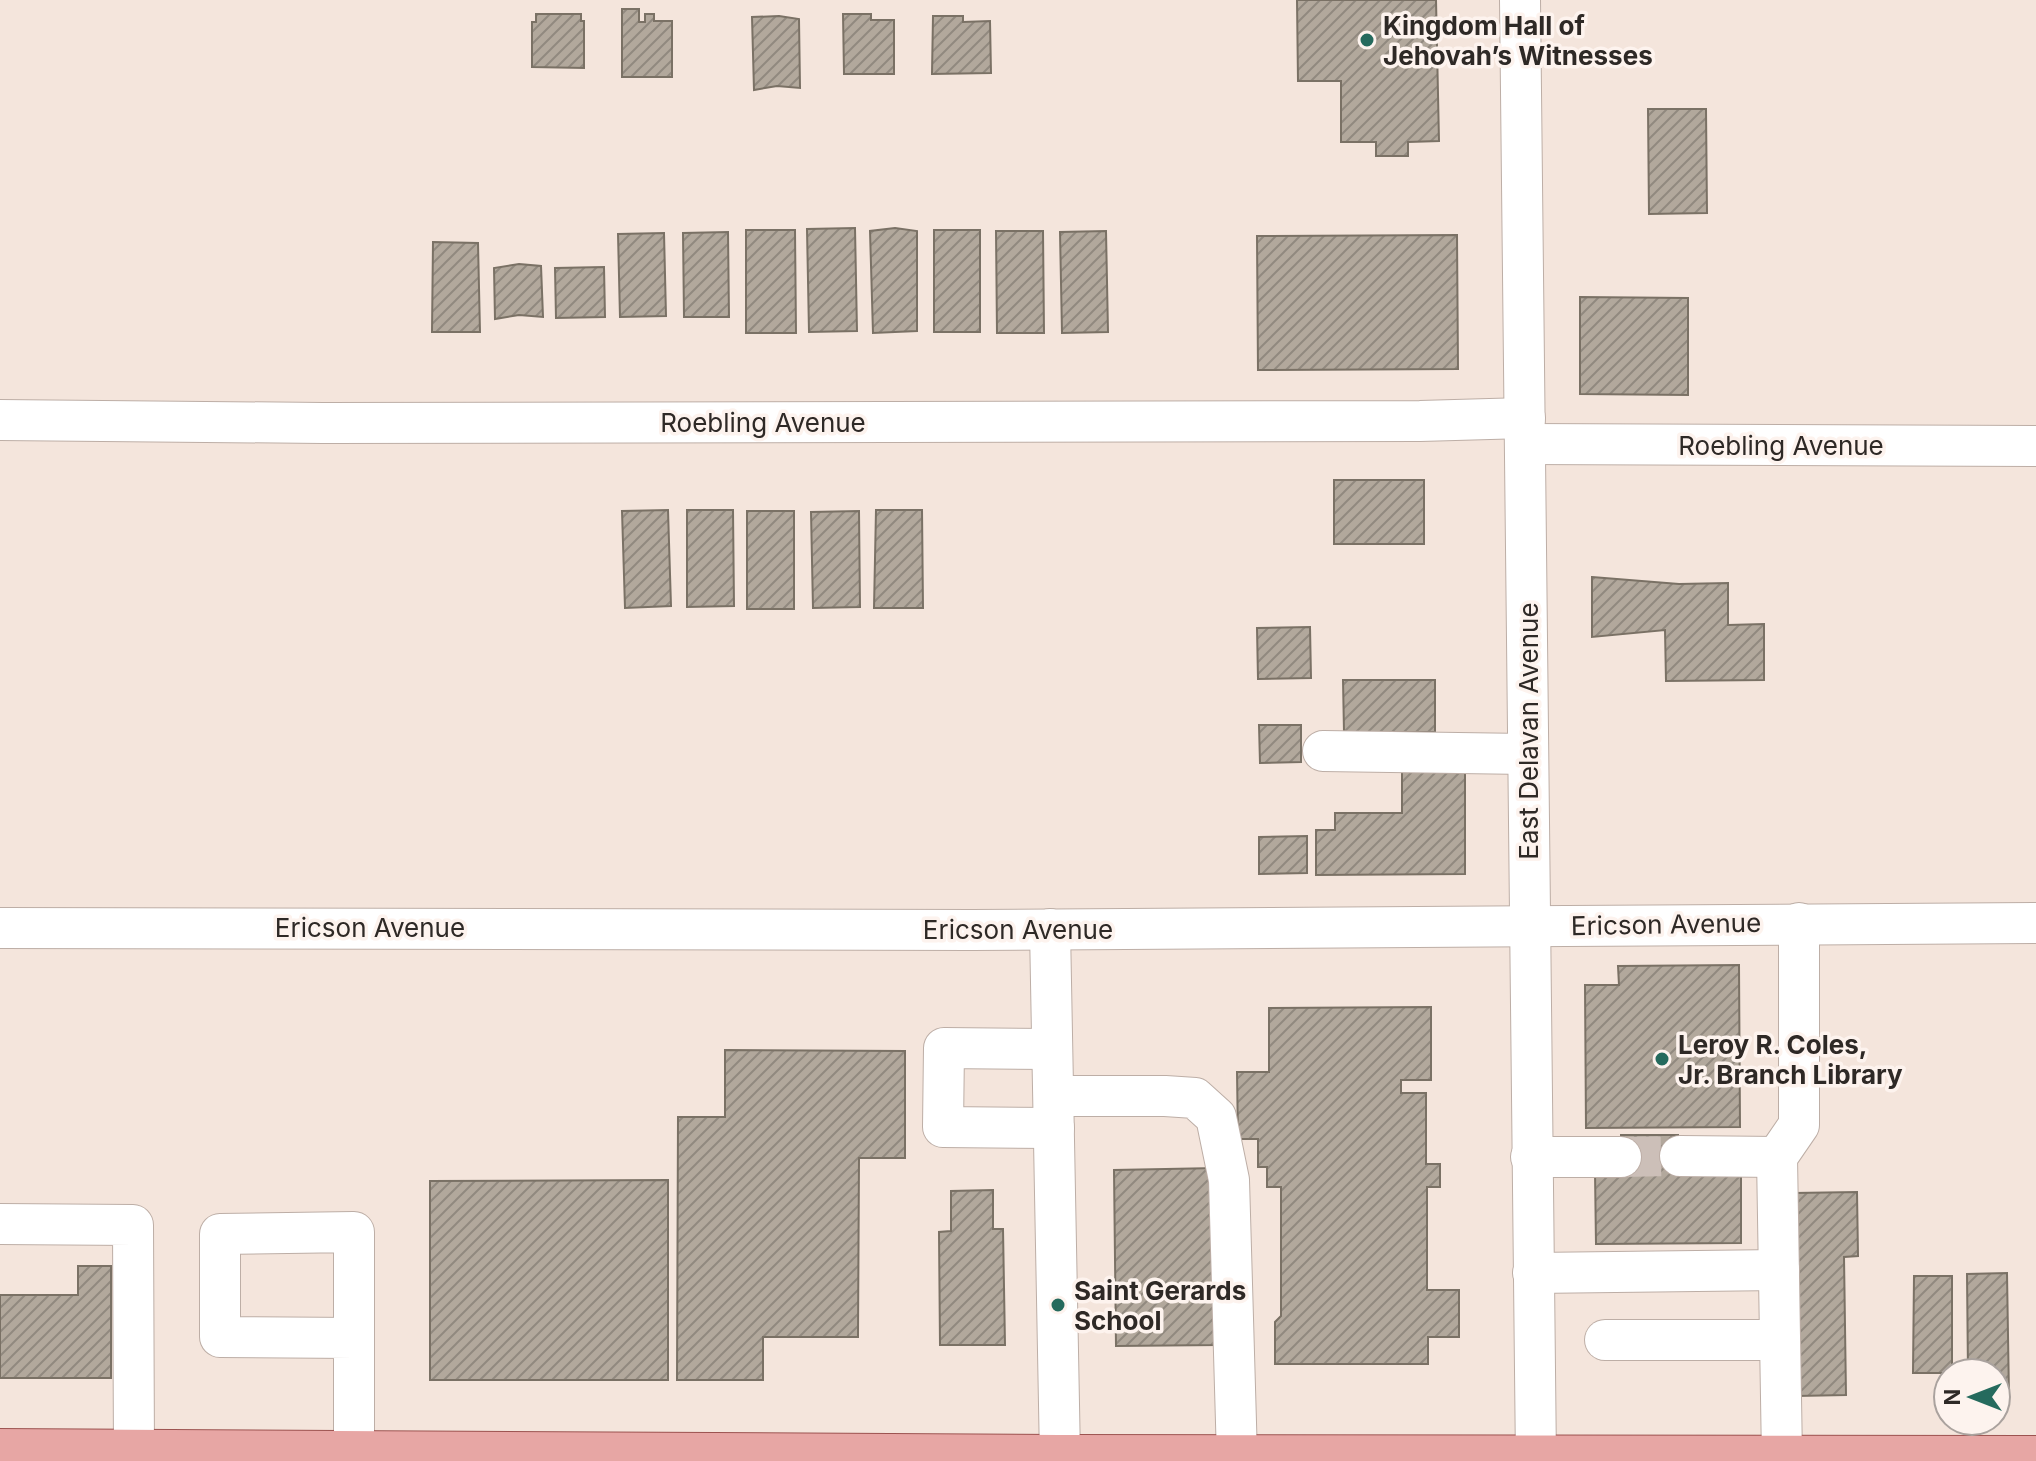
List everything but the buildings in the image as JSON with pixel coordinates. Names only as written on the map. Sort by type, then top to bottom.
[{"type":"main road","points":[[0,1451],[264,1457],[354,1453],[904,1458],[2036,1458]]},
{"type":"street","name":"East Delavan Avenue","points":[[1520,0],[1536,1459]]},
{"type":"street","name":"Roebling Avenue","points":[[0,420],[355,423],[1388,421],[1526,431],[2036,446]]},
{"type":"street","points":[[1323,751],[1527,754]]},
{"type":"street","points":[[1782,1457],[1777,1157],[1799,1125],[1799,923]]},
{"type":"street","name":"Ericson Avenue","points":[[0,928],[1050,929],[2036,923]]},
{"type":"street","points":[[1050,929],[1060,1457]]},
{"type":"street","points":[[1052,1049],[944,1048],[943,1127],[1195,1098],[1216,1117],[1229,1180],[1237,1457]]},
{"type":"street","points":[[1680,1156],[1777,1157]]},
{"type":"street","points":[[1531,1157],[1621,1157]]},
{"type":"street","points":[[0,1224],[133,1225],[134,1452]]},
{"type":"street","points":[[1533,1273],[1779,1270]]},
{"type":"street","points":[[354,1338],[354,1453]]},
{"type":"street","points":[[1605,1340],[1780,1340]]},
{"type":"tunnel","points":[[1621,1157],[1680,1156]]},
{"type":"place","name":"Kingdom Hall of Jehovah’s Witnesses","points":[[1367,40]]},
{"type":"place","name":"Leroy R. Coles, Jr. Branch Library","points":[[1662,1059]]},
{"type":"place","name":"Saint Gerards School","points":[[1058,1305]]}]
